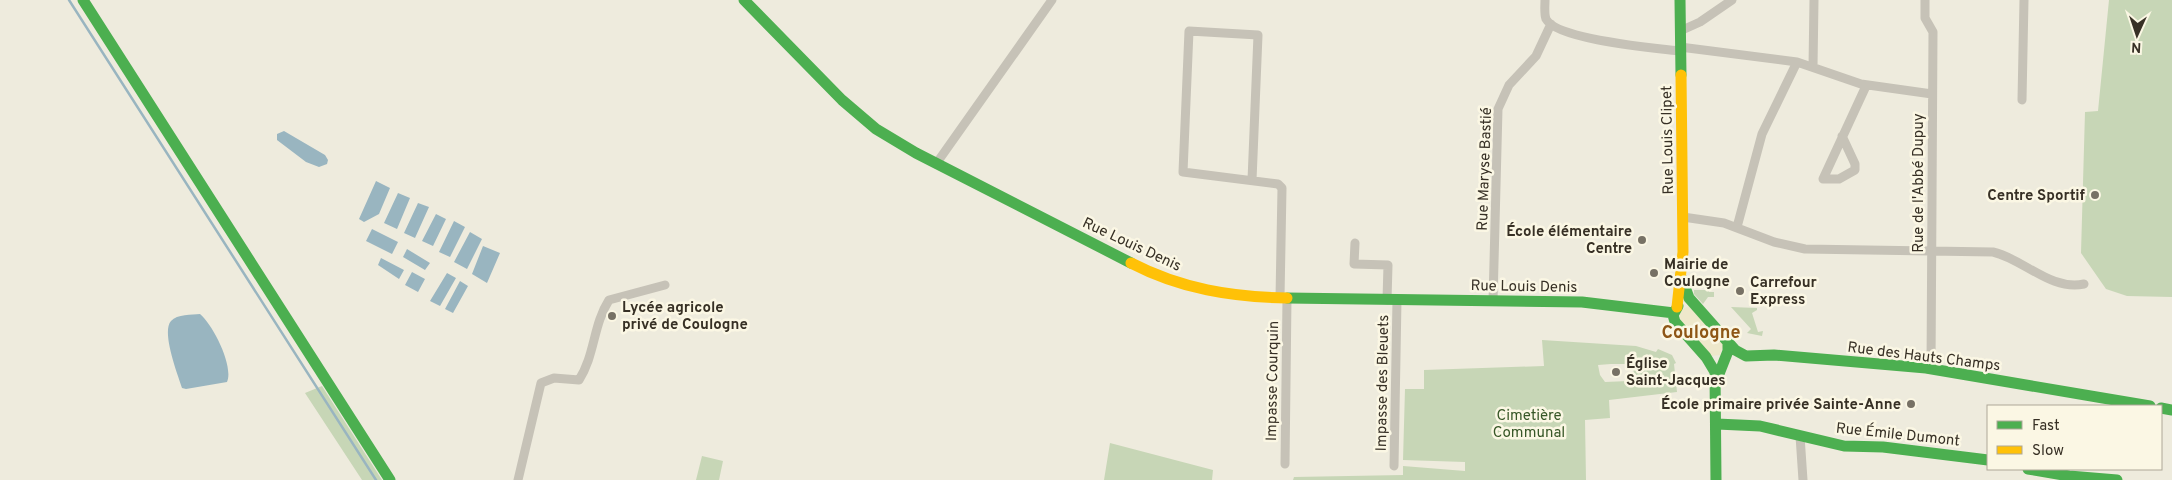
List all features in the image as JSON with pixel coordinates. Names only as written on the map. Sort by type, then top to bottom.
[{"type":"street","points":[[83,0],[390,480]]},
{"type":"street","name":"Rue Louis Denis","points":[[744,0],[865,121],[891,139],[936,164],[1158,276],[1220,294],[1284,298],[1582,302],[1675,310],[1685,302],[1694,304]]},
{"type":"street","points":[[936,164],[1052,0]]},
{"type":"street","points":[[1545,0],[1545,16],[1551,24],[1581,38],[1796,62],[1866,86],[1932,94]]},
{"type":"street","name":"Rue Louis Clipet","points":[[1675,310],[1682,279],[1683,217],[1680,0]]},
{"type":"street","points":[[1680,31],[1716,12],[1732,0]]},
{"type":"street","points":[[1814,0],[1814,67]]},
{"type":"street","name":"Rue de l'Abbé Dupuy","points":[[1924,0],[1925,18],[1933,32],[1931,369]]},
{"type":"street","points":[[2022,100],[2024,0]]},
{"type":"street","name":"Rue Maryse Bastié","points":[[1492,301],[1498,109],[1510,85],[1536,56],[1551,24]]},
{"type":"street","points":[[1189,31],[1258,35],[1252,180],[1183,172],[1189,31]]},
{"type":"street","points":[[1738,227],[1762,134],[1796,62]]},
{"type":"street","points":[[1842,136],[1855,164],[1855,170],[1839,179],[1822,179],[1842,136],[1866,86]]},
{"type":"street","name":"Impasse Courquin","points":[[1252,180],[1278,184],[1282,188],[1285,464]]},
{"type":"street","points":[[1683,217],[1716,221],[1738,227],[1776,242],[1805,249],[1984,251],[2001,254],[2059,283],[2073,286],[2084,284]]},
{"type":"street","name":"Impasse des Bleuets","points":[[1355,242],[1354,264],[1388,265],[1392,300],[1394,466]]},
{"type":"street","name":"Rue Louis Clipet","points":[[1682,279],[1685,292],[1694,304]]},
{"type":"street","points":[[518,480],[541,383],[554,378],[579,380],[587,367],[596,327],[609,300],[665,285]]},
{"type":"street","name":"Rue des Hauts Champs","points":[[1694,304],[1738,352],[1750,357],[1774,356],[1931,369],[2144,405]]},
{"type":"street","points":[[1675,310],[1675,323],[1708,360],[1714,370],[1716,384],[1716,480]]},
{"type":"street","points":[[1716,384],[1719,370],[1729,351],[1728,342]]},
{"type":"street","points":[[1708,360],[1716,361],[1726,357]]},
{"type":"street","name":"Rue Émile Dumont","points":[[1716,424],[1760,426],[1844,446],[1883,448],[1987,460]]},
{"type":"street","points":[[1800,436],[1803,480]]},
{"type":"street","points":[[2034,470],[2068,476],[2116,480]]},
{"type":"green space","points":[[2109,0],[2172,0],[2172,297],[2127,296],[2106,289],[2081,253],[2085,112],[2098,111]]},
{"type":"green space","points":[[1694,290],[1709,290],[1709,292],[1714,292],[1714,297],[1708,297],[1703,304],[1694,294]]},
{"type":"green space","points":[[1731,307],[1757,308],[1752,313],[1758,332],[1763,331],[1762,336],[1747,333],[1751,329]]},
{"type":"green space","name":"Cimetière Communal","points":[[1542,340],[1636,346],[1656,352],[1658,349],[1672,355],[1676,363],[1674,364],[1677,392],[1609,400],[1610,418],[1585,420],[1586,480],[1293,480],[1294,477],[1403,475],[1403,466],[1465,471],[1465,462],[1403,460],[1405,389],[1424,389],[1424,370],[1544,366]],"holes":[[[1628,364],[1630,369],[1633,368],[1634,374],[1630,375],[1629,381],[1605,382],[1600,375],[1598,365]]]},
{"type":"green space","points":[[322,386],[382,480],[362,480],[305,393]]},
{"type":"green space","points":[[1110,443],[1213,470],[1212,480],[1104,480]]},
{"type":"green space","points":[[702,456],[723,461],[719,480],[696,480]]},
{"type":"shaded area","points":[[1689,306],[1724,342],[1720,355],[1711,356],[1682,327],[1679,311]]},
{"type":"water","points":[[284,131],[325,155],[328,160],[327,164],[319,167],[306,162],[277,140],[277,134]]},
{"type":"water","points":[[376,181],[390,188],[379,214],[364,222],[359,219]]},
{"type":"water","points":[[398,193],[410,198],[397,229],[384,223]]},
{"type":"water","points":[[418,203],[429,207],[415,238],[404,233]]},
{"type":"water","points":[[436,214],[446,219],[433,246],[422,241]]},
{"type":"water","points":[[454,221],[465,227],[450,257],[439,252]]},
{"type":"water","points":[[372,229],[398,242],[392,254],[366,241]]},
{"type":"water","points":[[470,232],[482,239],[467,269],[454,262]]},
{"type":"water","points":[[483,246],[500,253],[487,283],[472,274]]},
{"type":"water","points":[[407,249],[430,263],[425,270],[403,257]]},
{"type":"water","points":[[381,258],[404,270],[399,279],[378,265]]},
{"type":"water","points":[[412,272],[425,279],[418,292],[405,285]]},
{"type":"water","points":[[447,273],[456,278],[440,306],[430,301]]},
{"type":"water","points":[[460,281],[468,286],[453,313],[445,309]]},
{"type":"water","points":[[200,314],[211,327],[225,356],[228,366],[227,382],[186,389],[182,388],[174,364],[169,344],[168,327],[171,321],[177,317]]},
{"type":"waterway","points":[[69,0],[376,480]]},
{"type":"traffic: fast","points":[[83,0],[390,480]]},
{"type":"traffic: fast","points":[[744,0],[842,100],[876,129],[916,153],[1131,263]]},
{"type":"traffic: fast","points":[[1680,0],[1681,75]]},
{"type":"traffic: fast","points":[[1682,279],[1689,298],[1735,350],[1746,356],[1774,355],[1926,368],[2144,405]]},
{"type":"traffic: fast","points":[[1287,298],[1582,302],[1674,313]]},
{"type":"traffic: fast","points":[[1678,306],[1673,315],[1675,322],[1706,357],[1715,372],[1716,480]]},
{"type":"traffic: fast","points":[[1717,379],[1728,351],[1728,342]]},
{"type":"traffic: fast","points":[[2162,408],[2172,410]]},
{"type":"traffic: fast","points":[[1717,424],[1760,426],[1844,446],[1883,447],[1987,460]]},
{"type":"traffic: fast","points":[[2034,470],[2069,476],[2117,480]]},
{"type":"traffic: slow","points":[[1677,307],[1683,252],[1681,75]]},
{"type":"traffic: slow","points":[[1131,263],[1169,279],[1207,290],[1246,296],[1287,298]]},
{"type":"place","name":"Centre Sportif","points":[[2095,195]]},
{"type":"place","name":"École élémentaire Centre","points":[[1642,240]]},
{"type":"place","name":"Mairie de Coulogne","points":[[1654,273]]},
{"type":"place","name":"Carrefour Express","points":[[1740,291]]},
{"type":"place","name":"Lycée agricole privé de Coulogne","points":[[612,316]]},
{"type":"place","name":"Église Saint-Jacques","points":[[1616,372]]},
{"type":"place","name":"École primaire privée Sainte-Anne","points":[[1911,404]]},
{"type":"district","name":"Coulogne","points":[[1701,332]]}]
